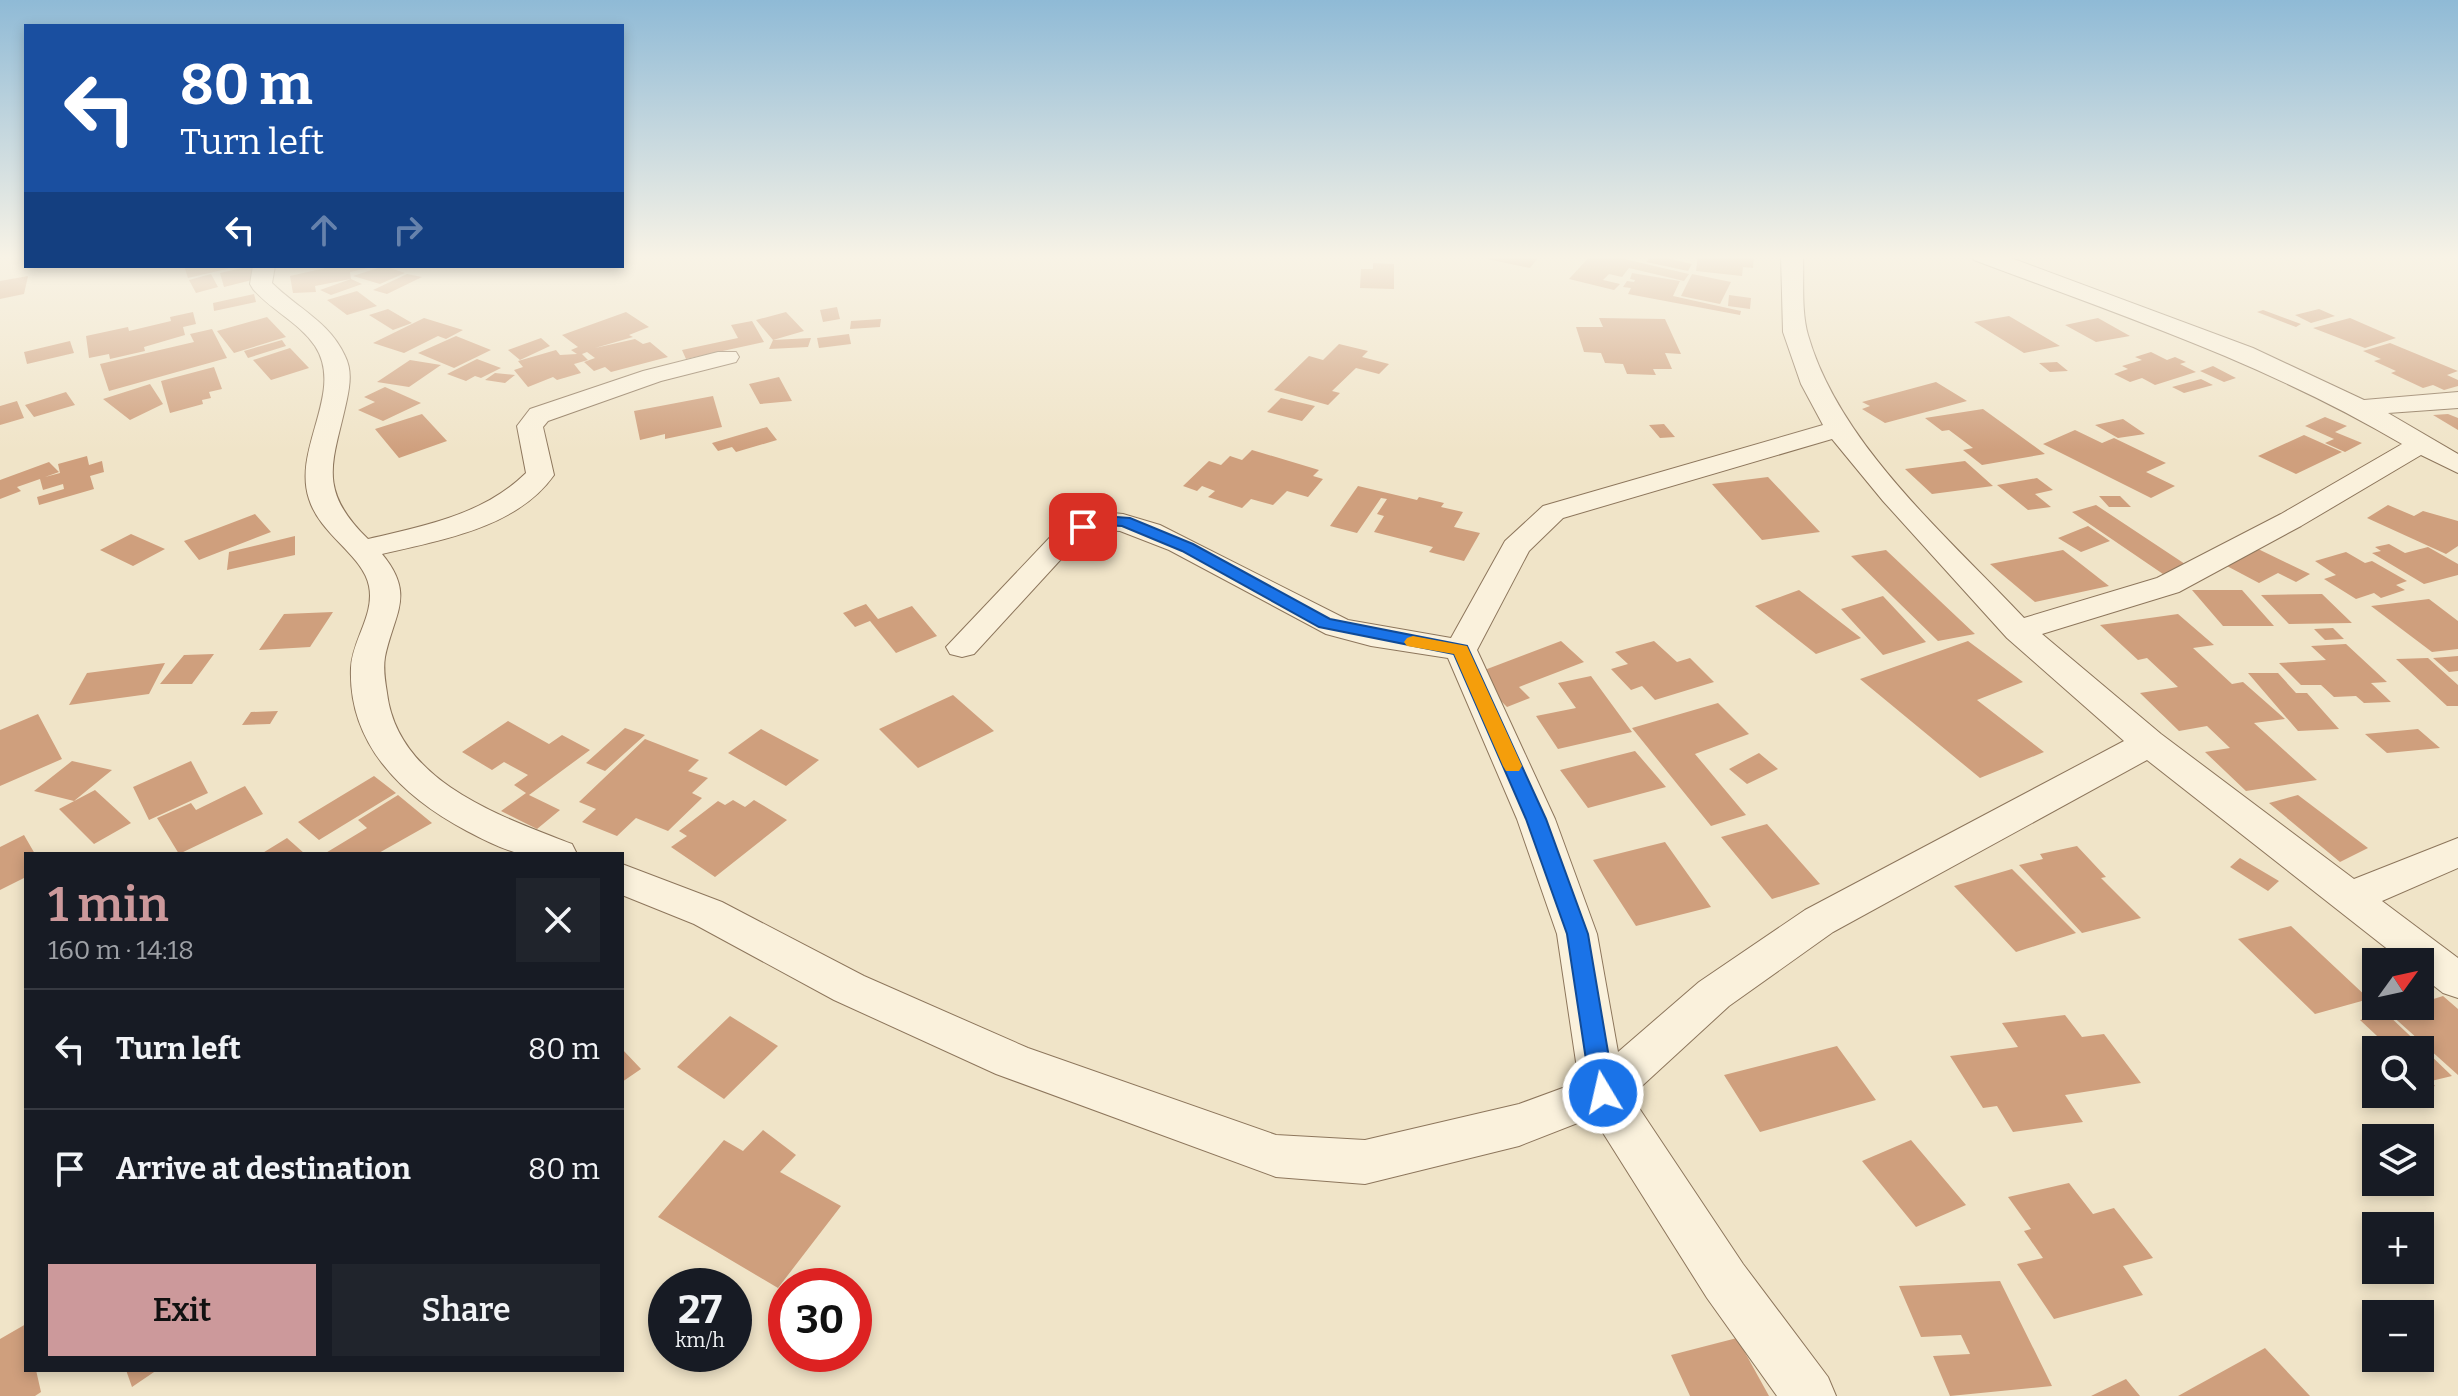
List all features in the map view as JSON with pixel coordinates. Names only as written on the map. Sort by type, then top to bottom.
[{"type":"street","points":[[305,320],[336,360],[335,388],[318,469],[323,503],[359,550],[379,569],[385,589],[382,620],[366,667],[370,706],[383,745],[428,792],[479,823],[553,852]]},
{"type":"street","points":[[1795,320],[1795,332],[1814,384],[1838,429],[1893,495],[2018,631],[2149,743],[2458,981]]},
{"type":"street","points":[[2156,320],[2244,353],[2360,408],[2458,465]]},
{"type":"street","points":[[359,550],[466,521],[525,493],[540,475],[530,426],[539,415],[652,376],[727,357]]},
{"type":"street","points":[[2360,408],[2458,400]]},
{"type":"street","points":[[1461,650],[1516,547],[1553,512],[1838,429]]},
{"type":"street","points":[[2018,631],[2168,585],[2291,520],[2421,444]]},
{"type":"street","points":[[962,647],[1064,539],[1083,527],[1102,521],[1125,521],[1187,548],[1325,623],[1461,650]]},
{"type":"street","points":[[1461,650],[1536,819],[1577,934],[1603,1093],[1725,1281],[1809,1396]]},
{"type":"street","points":[[624,880],[708,913],[849,988],[1012,1061],[1276,1156],[1365,1162],[1519,1125],[1603,1093],[1714,994],[1819,921],[2149,743]]},
{"type":"street","points":[[2349,898],[2458,852]]},
{"type":"building","points":[[195,320],[196,324],[183,327],[185,335],[144,347],[145,351],[110,359],[109,354],[89,358],[86,336],[128,327],[129,331],[171,321]]},
{"type":"building","points":[[256,320],[270,320],[286,337],[234,353],[217,331]]},
{"type":"building","points":[[377,320],[407,320],[412,323],[393,330]]},
{"type":"building","points":[[420,320],[431,320],[463,330],[446,339],[438,336],[404,353],[373,343]]},
{"type":"building","points":[[603,320],[638,320],[649,327],[629,335],[633,337],[595,348],[635,339],[643,344],[650,342],[668,357],[611,372],[605,367],[594,371],[584,362],[595,358],[587,352],[582,354],[588,360],[574,364],[581,373],[557,380],[553,377],[528,387],[514,370],[523,367],[518,361],[556,350],[560,355],[577,354],[571,350],[578,347],[562,335]]},
{"type":"building","points":[[756,320],[794,320],[804,331],[773,340]]},
{"type":"building","points":[[881,320],[880,327],[850,329],[851,321]]},
{"type":"building","points":[[1600,320],[1666,320],[1681,354],[1665,353],[1672,369],[1653,369],[1656,375],[1627,374],[1623,364],[1605,363],[1601,353],[1584,352],[1576,327],[1603,327]]},
{"type":"building","points":[[2016,320],[2060,346],[2024,353],[1974,322]]},
{"type":"building","points":[[2102,320],[2130,336],[2096,342],[2065,325]]},
{"type":"building","points":[[2278,320],[2301,324],[2296,327]]},
{"type":"building","points":[[2355,320],[2396,338],[2365,348],[2313,328]]},
{"type":"building","points":[[752,321],[764,342],[686,359],[682,350],[738,338],[731,325]]},
{"type":"building","points":[[212,329],[227,358],[109,391],[100,364],[194,342],[190,334]]},
{"type":"building","points":[[849,334],[851,344],[819,348],[817,338]]},
{"type":"building","points":[[456,336],[491,350],[454,368],[418,353]]},
{"type":"building","points":[[541,338],[550,346],[520,360],[508,350]]},
{"type":"building","points":[[811,338],[808,347],[769,349],[773,340]]},
{"type":"building","points":[[282,340],[286,346],[248,358],[244,351]]},
{"type":"building","points":[[70,341],[74,353],[27,364],[24,352]]},
{"type":"building","points":[[2390,343],[2458,371],[2447,375],[2458,380],[2458,386],[2444,390],[2433,385],[2423,388],[2391,373],[2396,371],[2374,361],[2381,359],[2363,351]]},
{"type":"building","points":[[1339,344],[1368,351],[1362,357],[1389,364],[1379,374],[1356,368],[1332,391],[1340,393],[1328,405],[1274,390],[1309,356],[1323,360]]},
{"type":"building","points":[[290,348],[309,368],[271,380],[253,360]]},
{"type":"building","points":[[2151,352],[2167,360],[2175,357],[2186,362],[2180,364],[2196,372],[2155,385],[2142,378],[2130,382],[2114,374],[2128,369],[2122,366],[2142,360],[2135,357]]},
{"type":"building","points":[[477,359],[501,368],[481,378],[475,376],[466,381],[447,374]]},
{"type":"building","points":[[410,360],[441,365],[409,387],[377,382]]},
{"type":"building","points":[[2057,362],[2068,371],[2050,372],[2039,363]]},
{"type":"building","points":[[2213,366],[2236,378],[2224,382],[2200,371]]},
{"type":"building","points":[[214,367],[222,389],[209,392],[211,398],[202,400],[203,404],[170,413],[161,381]]},
{"type":"building","points":[[495,373],[515,375],[505,383],[485,380]]},
{"type":"building","points":[[779,377],[792,401],[760,404],[749,384]]},
{"type":"building","points":[[2201,379],[2213,385],[2184,393],[2172,387]]},
{"type":"building","points":[[1936,382],[1967,401],[1885,423],[1862,409],[1870,406],[1862,402]]},
{"type":"building","points":[[150,384],[163,404],[130,420],[103,399]]},
{"type":"building","points":[[385,387],[421,403],[383,421],[358,410],[375,402],[364,397]]},
{"type":"building","points":[[66,392],[75,405],[34,417],[25,405]]},
{"type":"building","points":[[713,396],[722,427],[665,439],[665,434],[640,440],[634,411]]},
{"type":"building","points":[[1281,398],[1315,406],[1302,421],[1267,412]]},
{"type":"building","points":[[17,401],[24,418],[0,425],[0,406]]},
{"type":"building","points":[[1983,409],[2045,454],[1982,465],[1963,450],[1973,448],[1949,430],[1942,431],[1925,418]]},
{"type":"building","points":[[422,414],[447,441],[399,458],[375,429]]},
{"type":"building","points":[[2448,414],[2458,418],[2458,430],[2433,415]]},
{"type":"building","points":[[2325,417],[2347,426],[2335,432],[2362,443],[2345,452],[2325,443],[2334,439],[2305,426]]},
{"type":"building","points":[[2123,419],[2145,434],[2118,438],[2095,425]]},
{"type":"building","points":[[1664,424],[1675,437],[1660,438],[1649,425]]},
{"type":"building","points":[[767,427],[777,440],[736,452],[732,447],[718,451],[712,443]]},
{"type":"building","points":[[2075,430],[2102,443],[2114,438],[2166,463],[2146,472],[2175,486],[2151,498],[2043,444]]},
{"type":"building","points":[[2304,435],[2342,452],[2296,474],[2258,456]]},
{"type":"building","points":[[1252,450],[1319,470],[1313,476],[1323,479],[1308,497],[1287,491],[1273,505],[1251,499],[1242,508],[1208,497],[1215,491],[1202,486],[1197,491],[1183,486],[1209,461],[1221,465],[1230,456],[1242,460]]},
{"type":"building","points":[[87,456],[89,465],[102,461],[104,472],[90,476],[94,489],[39,505],[37,497],[64,489],[63,484],[43,490],[40,479],[17,487],[21,491],[0,499],[0,480],[49,462],[59,472],[45,477],[60,473],[58,464]]},
{"type":"building","points":[[1965,461],[1993,486],[1932,494],[1905,469]]},
{"type":"building","points":[[1768,477],[1820,532],[1762,540],[1712,484]]},
{"type":"building","points":[[2037,478],[2053,490],[2035,494],[2051,507],[2028,510],[1997,485]]},
{"type":"building","points":[[1358,486],[1444,503],[1441,507],[1463,512],[1454,527],[1480,533],[1464,561],[1429,552],[1433,547],[1374,532],[1384,516],[1377,514],[1387,499],[1381,498],[1357,533],[1330,526]]},
{"type":"building","points":[[2099,496],[2120,496],[2131,507],[2109,507]]},
{"type":"building","points":[[2096,505],[2188,566],[2163,574],[2072,512]]},
{"type":"building","points":[[2388,505],[2414,516],[2423,511],[2458,521],[2458,546],[2446,554],[2367,518]]},
{"type":"building","points":[[255,514],[271,532],[199,560],[184,541]]},
{"type":"building","points":[[2088,526],[2110,541],[2081,552],[2058,538]]},
{"type":"building","points":[[131,534],[165,549],[133,566],[100,550]]},
{"type":"building","points":[[295,536],[295,555],[227,570],[229,552]]},
{"type":"building","points":[[2389,544],[2405,553],[2428,547],[2458,564],[2458,575],[2424,584],[2372,553],[2381,551],[2375,547]]},
{"type":"building","points":[[2256,548],[2310,574],[2296,582],[2278,573],[2259,583],[2225,565]]},
{"type":"building","points":[[1886,550],[1975,634],[1938,641],[1851,556]]},
{"type":"building","points":[[2063,550],[2109,586],[2035,602],[1990,564]]},
{"type":"building","points":[[2346,552],[2365,563],[2372,561],[2407,581],[2396,585],[2405,590],[2381,598],[2374,593],[2356,599],[2324,579],[2336,575],[2315,561]]},
{"type":"building","points":[[1799,590],[1861,638],[1816,654],[1755,606]]},
{"type":"building","points":[[2192,590],[2242,590],[2274,626],[2223,626]]},
{"type":"building","points":[[2322,594],[2352,623],[2289,624],[2261,595]]},
{"type":"building","points":[[1883,596],[1926,642],[1883,655],[1841,609]]},
{"type":"building","points":[[2429,599],[2458,621],[2458,649],[2432,652],[2371,606]]},
{"type":"building","points":[[866,604],[878,619],[912,606],[937,636],[896,653],[870,621],[855,627],[843,613]]},
{"type":"building","points":[[333,612],[310,647],[259,650],[284,614]]},
{"type":"building","points":[[2178,614],[2214,645],[2193,648],[2232,684],[2243,682],[2285,719],[2254,723],[2317,780],[2246,791],[2205,752],[2230,748],[2207,726],[2179,731],[2140,693],[2178,687],[2147,658],[2138,660],[2100,625]]},
{"type":"building","points":[[2333,628],[2344,639],[2325,640],[2314,629]]},
{"type":"building","points":[[1561,641],[1584,662],[1519,687],[1530,698],[1507,707],[1474,674]]},
{"type":"building","points":[[1654,641],[1677,662],[1690,658],[1714,682],[1655,700],[1642,686],[1631,690],[1611,669],[1628,664],[1615,652]]},
{"type":"building","points":[[1968,641],[2023,682],[1977,700],[2044,752],[1980,778],[1860,679]]},
{"type":"building","points":[[2346,644],[2387,682],[2371,683],[2391,702],[2364,703],[2356,696],[2334,697],[2321,685],[2301,685],[2279,663],[2326,660],[2311,646]]},
{"type":"building","points":[[214,654],[192,684],[160,684],[184,655]]},
{"type":"building","points":[[2458,656],[2458,671],[2449,672],[2433,658]]},
{"type":"building","points":[[2428,658],[2458,685],[2458,706],[2447,706],[2396,659]]},
{"type":"building","points":[[165,663],[149,694],[69,705],[87,673]]},
{"type":"building","points":[[2248,673],[2278,673],[2296,693],[2307,693],[2339,729],[2298,731]]},
{"type":"building","points":[[1591,676],[1632,732],[1558,749],[1536,716],[1576,708],[1558,683]]},
{"type":"building","points":[[953,695],[994,731],[918,768],[879,729]]},
{"type":"building","points":[[1718,703],[1749,734],[1695,754],[1746,815],[1711,826],[1632,728]]},
{"type":"building","points":[[278,711],[270,724],[242,725],[251,712]]},
{"type":"building","points":[[38,714],[62,759],[0,786],[0,730]]},
{"type":"building","points":[[508,721],[549,744],[562,735],[590,750],[529,795],[560,810],[537,829],[501,811],[526,793],[514,785],[528,775],[504,762],[492,770],[462,752]]},
{"type":"building","points":[[625,728],[645,735],[605,771],[586,763]]},
{"type":"building","points":[[761,729],[819,760],[786,786],[728,753]]},
{"type":"building","points":[[2418,729],[2440,748],[2387,753],[2365,734]]},
{"type":"building","points":[[645,739],[699,760],[688,771],[708,778],[692,793],[702,798],[668,831],[636,818],[617,836],[582,822],[596,809],[579,802]]},
{"type":"building","points":[[1635,751],[1666,787],[1588,808],[1560,770]]},
{"type":"building","points":[[1759,753],[1778,769],[1747,784],[1729,769]]},
{"type":"building","points":[[72,761],[112,770],[74,801],[34,791]]},
{"type":"building","points":[[191,761],[208,793],[149,820],[133,787]]},
{"type":"building","points":[[374,776],[396,793],[319,840],[298,822]]},
{"type":"building","points":[[245,786],[263,814],[178,852],[157,818],[191,803],[196,810]]},
{"type":"building","points":[[95,790],[131,823],[94,844],[59,809]]},
{"type":"building","points":[[398,795],[432,823],[381,852],[327,852],[367,828],[358,820]]},
{"type":"building","points":[[2298,795],[2368,848],[2340,862],[2269,803]]},
{"type":"building","points":[[733,800],[745,807],[754,800],[787,820],[715,877],[671,847],[687,836],[679,831],[718,801],[725,805]]},
{"type":"building","points":[[1767,824],[1820,884],[1772,899],[1721,837]]},
{"type":"building","points":[[24,835],[34,852],[24,852],[24,878],[0,890],[0,847]]},
{"type":"building","points":[[287,838],[303,852],[264,852]]},
{"type":"building","points":[[1665,842],[1711,907],[1636,926],[1593,860]]},
{"type":"building","points":[[2077,846],[2106,877],[2101,878],[2141,918],[2082,933],[2019,865],[2043,859],[2040,854]]},
{"type":"building","points":[[2240,858],[2279,881],[2268,891],[2230,867]]},
{"type":"building","points":[[2012,869],[2076,933],[2016,952],[1954,886]]},
{"type":"building","points":[[2291,926],[2362,992],[2362,1001],[2315,1014],[2238,939]]},
{"type":"building","points":[[2443,996],[2458,1009],[2458,1075],[2434,1053],[2434,1036],[2415,1036],[2397,1020],[2434,1020],[2434,999]]},
{"type":"building","points":[[2065,1015],[2082,1037],[2104,1034],[2141,1083],[2065,1095],[2083,1122],[2013,1132],[1997,1106],[1983,1108],[1950,1056],[2018,1047],[2002,1023]]},
{"type":"building","points":[[730,1016],[778,1046],[724,1099],[677,1067]]},
{"type":"building","points":[[2360,1020],[2393,1020],[2410,1036],[2377,1036]]},
{"type":"building","points":[[1837,1046],[1876,1100],[1760,1132],[1724,1075]]},
{"type":"building","points":[[624,1051],[641,1069],[624,1081]]},
{"type":"building","points":[[2434,1059],[2452,1076],[2434,1080]]},
{"type":"building","points":[[763,1130],[796,1155],[780,1172],[841,1206],[793,1268],[768,1268],[768,1282],[752,1273],[752,1268],[744,1268],[658,1217],[724,1140],[743,1151]]},
{"type":"building","points":[[1911,1140],[1966,1205],[1916,1227],[1862,1161]]},
{"type":"building","points":[[2069,1183],[2093,1214],[2114,1208],[2153,1258],[2123,1266],[2143,1295],[2054,1319],[2017,1264],[2043,1258],[2024,1231],[2031,1229],[2008,1197]]},
{"type":"building","points":[[2000,1281],[2052,1386],[1950,1396],[1933,1356],[1970,1354],[1961,1335],[1921,1337],[1899,1286]]},
{"type":"building","points":[[24,1325],[24,1372],[36,1372],[41,1392],[35,1396],[0,1396],[0,1339]]},
{"type":"building","points":[[1737,1338],[1769,1396],[1690,1396],[1671,1355]]},
{"type":"building","points":[[2265,1348],[2310,1396],[2178,1396]]},
{"type":"building","points":[[127,1372],[154,1372],[132,1387]]},
{"type":"building","points":[[2126,1379],[2140,1396],[2091,1396]]},
{"type":"slow traffic","points":[[1413,642],[1461,650],[1513,766]]},
{"type":"route","points":[[1083,527],[1102,521],[1125,521],[1187,548],[1325,623],[1461,650],[1536,819],[1577,934],[1603,1093]]}]
